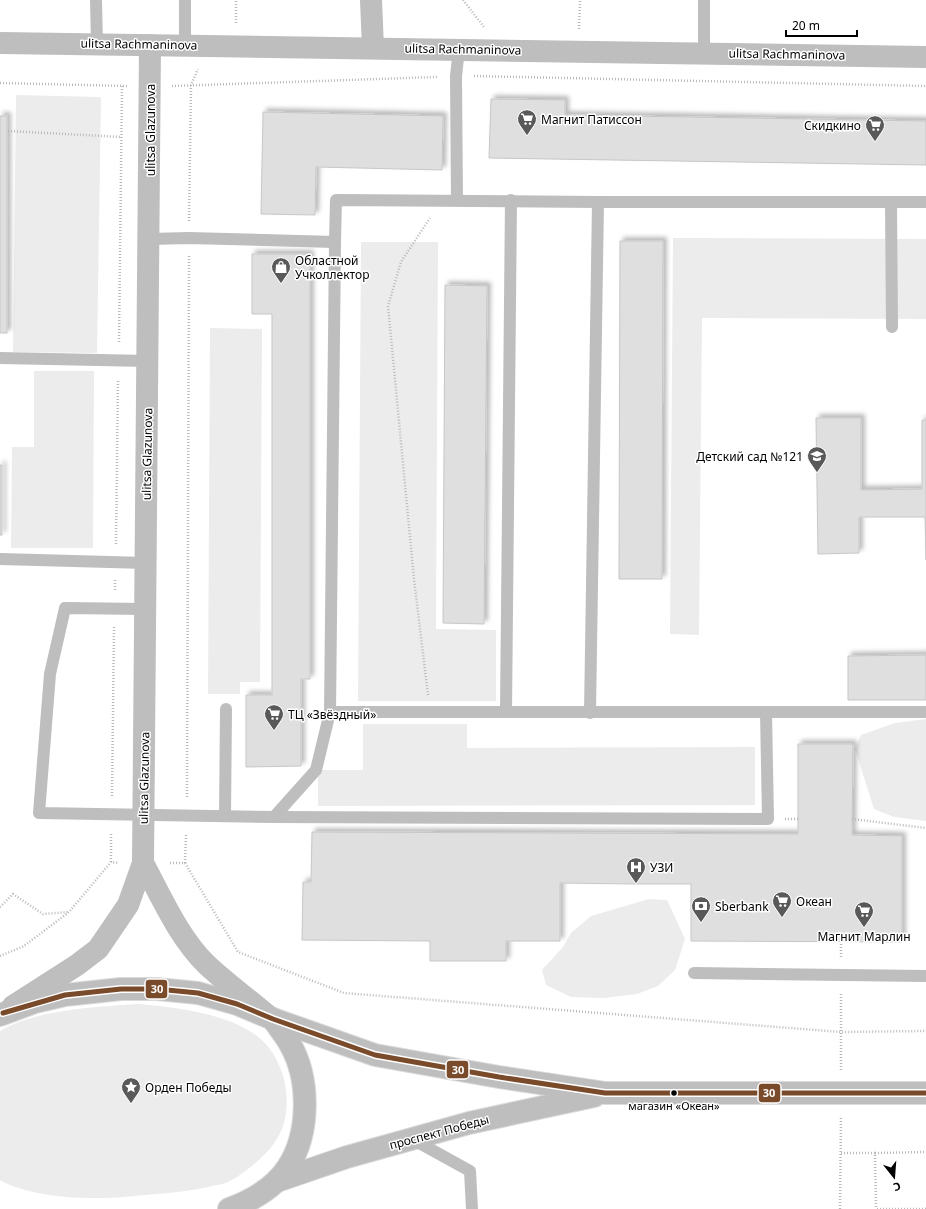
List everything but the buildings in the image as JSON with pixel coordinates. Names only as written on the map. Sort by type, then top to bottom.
[{"type":"street","points":[[371,0],[374,48]]},
{"type":"street","name":"ulitsa Rachmaninova","points":[[0,43],[150,44],[926,57]]},
{"type":"street","name":"ulitsa Glazunova","points":[[1,1014],[77,965],[98,949],[128,905],[144,863],[150,239],[150,44]]},
{"type":"street","name":"ulitsa Glazunova","points":[[144,863],[176,924],[194,949],[206,963],[273,1019]]},
{"type":"street","name":"проспект Победы","points":[[1,1014],[65,995],[121,988],[158,989],[198,993],[237,1004],[273,1019],[375,1055],[499,1077],[605,1093],[926,1093]]},
{"type":"street","points":[[229,1209],[258,1195],[277,1181],[289,1167],[296,1151],[306,1112],[305,1092],[291,1045],[273,1019]]},
{"type":"street","name":"проспект Победы","points":[[277,1181],[347,1157],[469,1123],[605,1093]]},
{"type":"lane","points":[[96,0],[97,44]]},
{"type":"lane","points":[[185,45],[186,0]]},
{"type":"lane","points":[[704,0],[704,53]]},
{"type":"lane","points":[[457,200],[456,76],[459,49]]},
{"type":"lane","points":[[274,817],[316,770],[330,712],[336,200],[926,202]]},
{"type":"lane","points":[[506,712],[511,200]]},
{"type":"lane","points":[[590,713],[598,202]]},
{"type":"lane","points":[[891,202],[892,328]]},
{"type":"lane","points":[[150,239],[189,238],[335,242]]},
{"type":"lane","points":[[0,358],[148,361]]},
{"type":"lane","points":[[0,559],[146,563]]},
{"type":"lane","points":[[146,609],[65,608],[50,674],[39,813],[187,814],[274,817],[768,819],[766,712]]},
{"type":"lane","points":[[225,816],[226,709]]},
{"type":"lane","points":[[330,712],[926,712]]},
{"type":"lane","points":[[694,973],[926,976]]},
{"type":"lane","points":[[412,1139],[470,1171],[472,1209]]},
{"type":"path","points":[[236,0],[236,26]]},
{"type":"path","points":[[464,0],[486,30]]},
{"type":"path","points":[[579,51],[580,0]]},
{"type":"path","points":[[207,45],[192,85],[189,238],[187,814],[185,863],[238,952],[344,993],[842,1032],[926,1031]]},
{"type":"path","points":[[0,83],[151,87],[456,76],[926,86]]},
{"type":"path","points":[[0,956],[24,946],[69,912],[111,862],[122,86]]},
{"type":"path","points":[[8,131],[122,137]]},
{"type":"path","points":[[429,712],[414,580],[388,306],[401,262],[429,222],[434,200]]},
{"type":"path","points":[[852,819],[926,828]]},
{"type":"path","points":[[111,862],[185,863]]},
{"type":"path","points":[[0,907],[13,894],[43,914],[69,912]]},
{"type":"path","points":[[840,1209],[842,1032]]},
{"type":"path","points":[[841,1154],[926,1152]]},
{"type":"path","points":[[875,1153],[876,1209],[926,1209]]},
{"type":"shaded area","points":[[16,95],[101,97],[97,353],[13,352]]},
{"type":"shaded area","points":[[673,238],[926,239],[926,319],[702,318],[699,635],[670,634]]},
{"type":"shaded area","points":[[361,242],[438,242],[436,629],[496,630],[496,701],[358,701]]},
{"type":"shaded area","points":[[210,328],[262,329],[260,682],[240,682],[240,694],[208,694]]},
{"type":"shaded area","points":[[34,371],[94,371],[93,548],[11,548],[12,447],[34,447]]},
{"type":"shaded area","points":[[926,719],[926,821],[894,817],[874,809],[855,749],[861,735],[895,723]]},
{"type":"shaded area","points":[[363,724],[467,724],[467,748],[755,747],[755,805],[318,806],[318,770],[363,770]]},
{"type":"shaded area","points":[[649,899],[667,900],[685,939],[675,970],[658,986],[637,994],[604,998],[571,997],[546,985],[542,970],[563,947],[571,933],[591,916]]},
{"type":"shaded area","points":[[138,1004],[184,1009],[216,1017],[245,1028],[267,1045],[275,1056],[281,1069],[287,1097],[283,1125],[274,1144],[248,1169],[224,1184],[188,1191],[110,1198],[78,1198],[28,1191],[0,1180],[0,1031],[31,1018],[67,1010]]},
{"type":"transit line","name":"30","points":[[3,1013],[65,995],[121,989],[157,989],[198,993],[237,1004],[273,1019],[375,1055],[499,1077],[605,1093],[926,1093]]},
{"type":"place","name":"Магнит Патиссон","points":[[527,136]]},
{"type":"place","name":"Скидкино","points":[[875,142]]},
{"type":"place","name":"Областной Учколлектор","points":[[281,284]]},
{"type":"place","name":"Детский сад №121","points":[[817,473]]},
{"type":"place","name":"ТЦ «Звёздный»","points":[[274,731]]},
{"type":"place","name":"УЗИ","points":[[636,884]]},
{"type":"place","name":"Океан","points":[[782,918]]},
{"type":"place","name":"Sberbank","points":[[701,923]]},
{"type":"place","name":"Магнит Марлин","points":[[864,928]]},
{"type":"place","name":"магазин «Океан»","points":[[674,1093]]},
{"type":"place","name":"Орден Победы","points":[[131,1104]]}]
